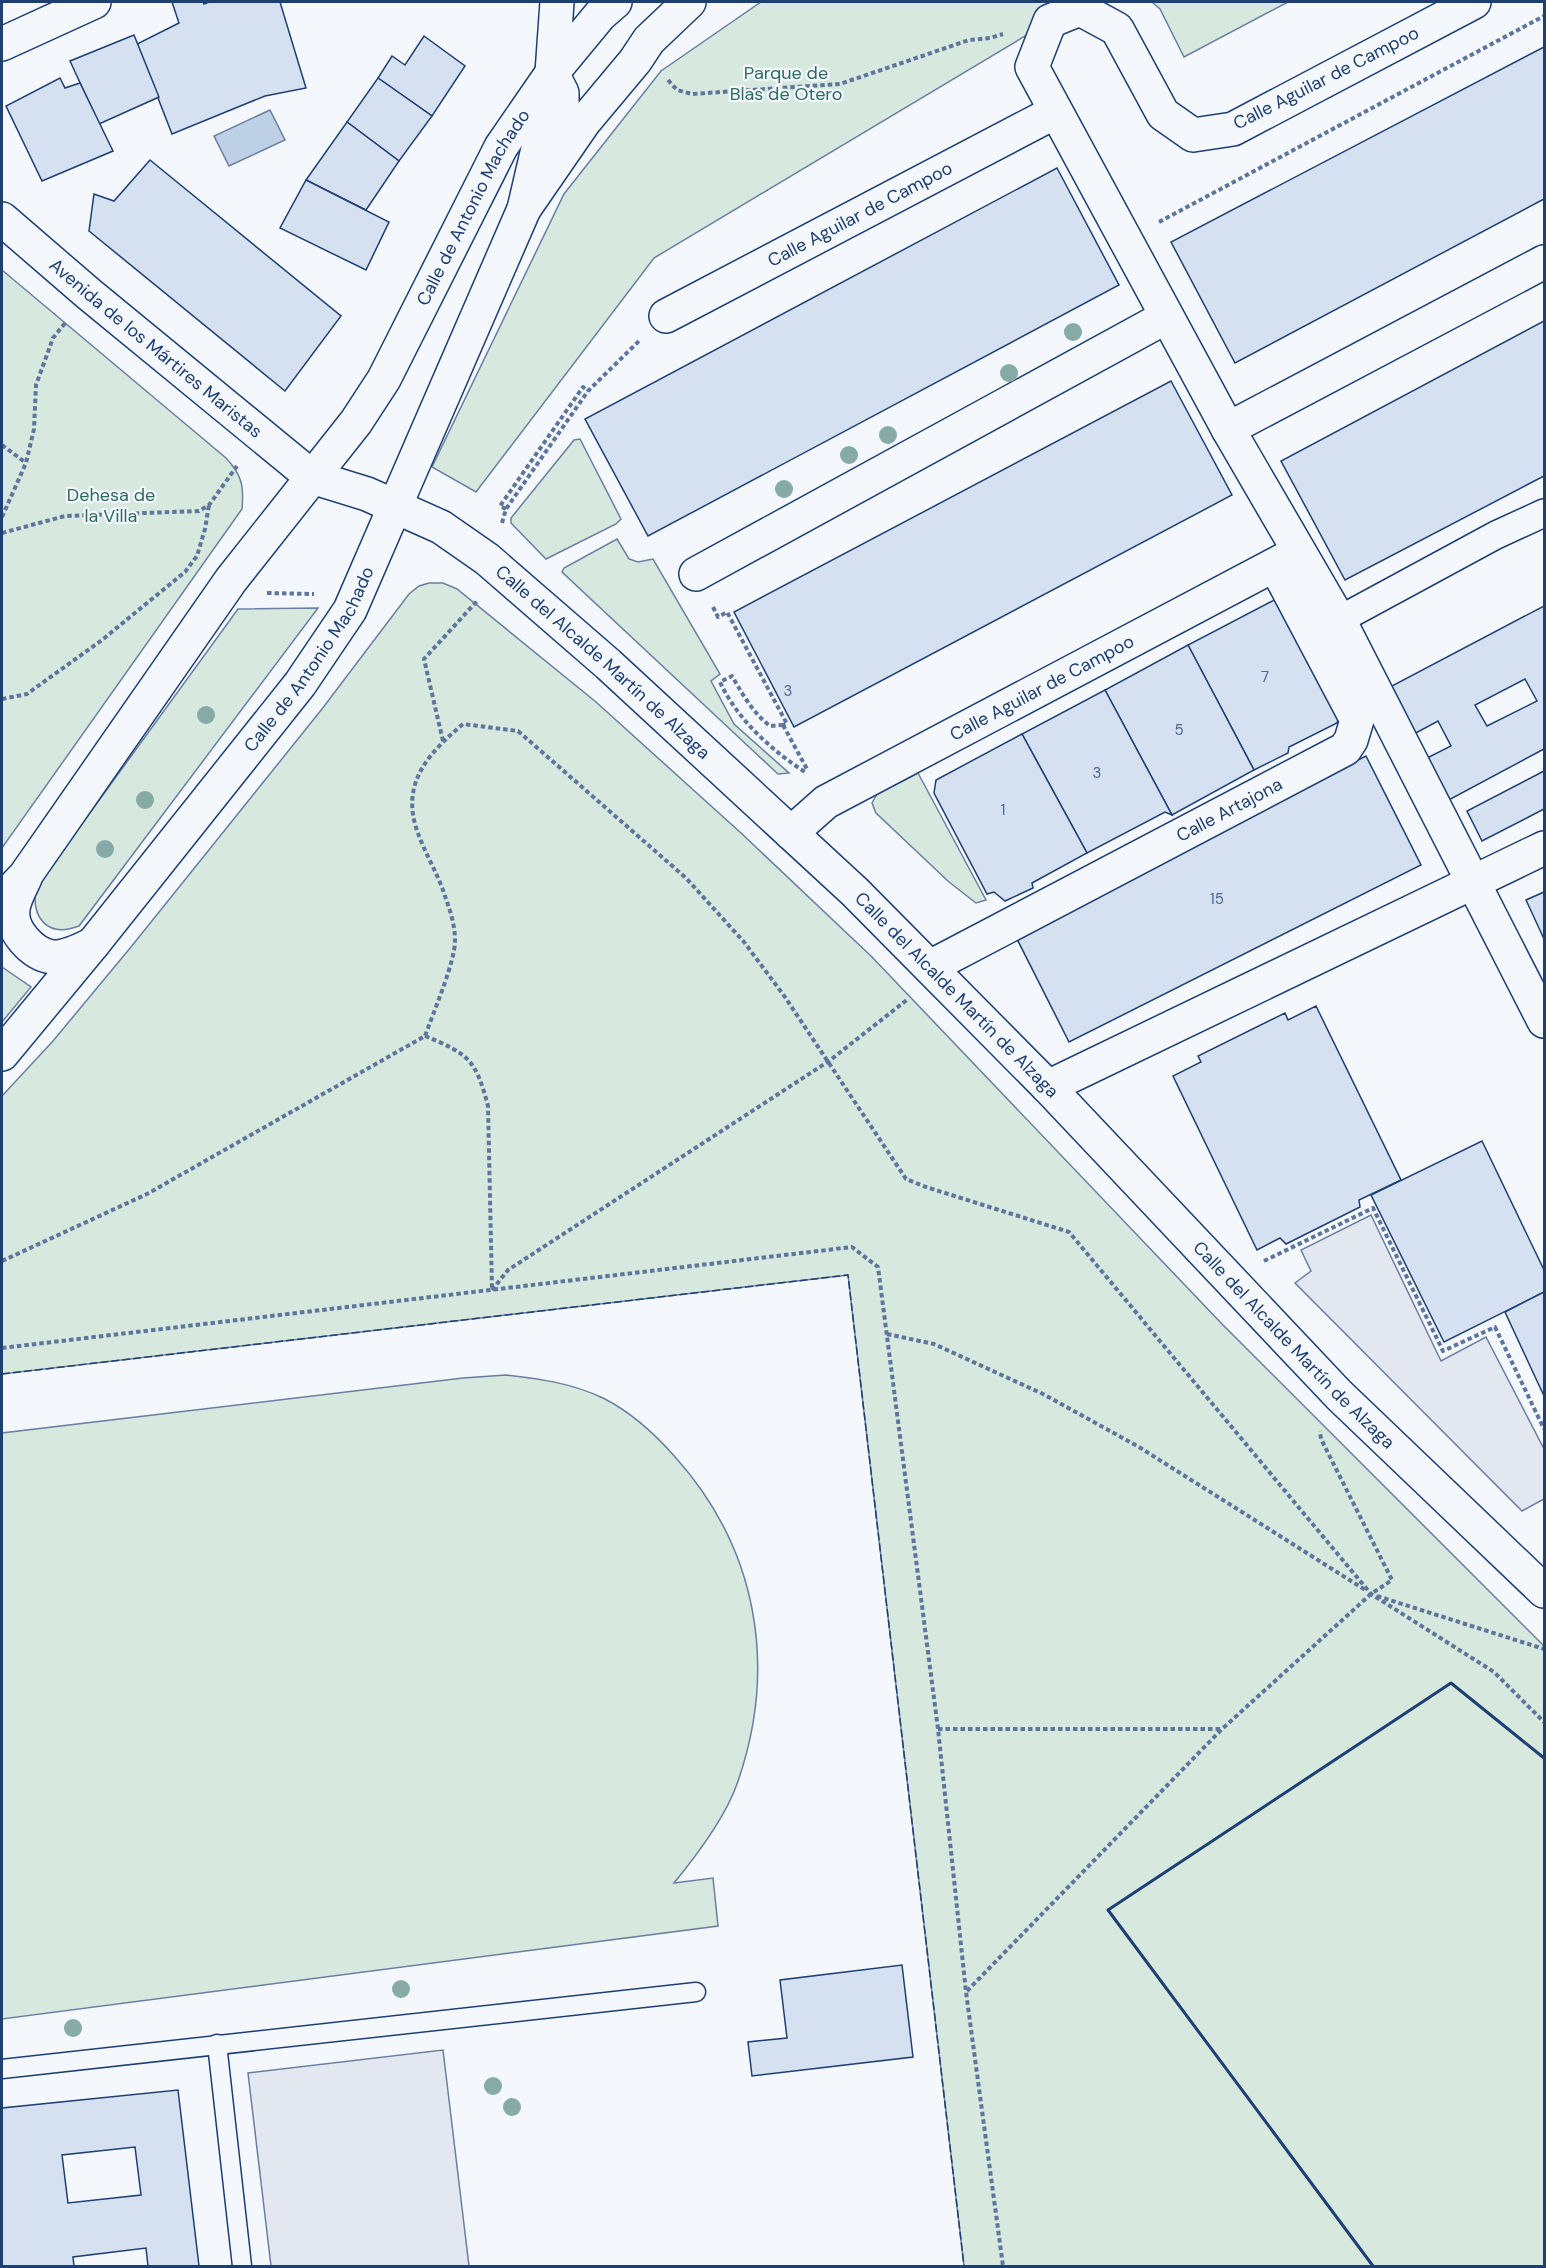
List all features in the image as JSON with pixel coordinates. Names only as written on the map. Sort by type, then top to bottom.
[{"type":"street","points":[[2,44],[89,2]]},
{"type":"street","points":[[552,73],[557,2]]},
{"type":"street","name":"Calle de Antonio Machado","points":[[2,900],[25,876],[231,580],[356,422],[384,379],[501,147],[552,73],[600,15],[615,2]]},
{"type":"street","name":"Calle de Antonio Machado","points":[[524,209],[584,122],[635,61],[649,40],[689,2]]},
{"type":"street","name":"Calle Aguilar de Campoo","points":[[1474,2],[1233,129],[1193,135],[1163,114],[1117,29],[1080,9],[1050,21],[1032,67],[1228,429],[1287,558],[1339,620],[1545,1021]]},
{"type":"street","name":"Calle de Antonio Machado","points":[[2,1054],[93,944],[300,684],[350,610],[524,209],[540,140],[562,107],[562,93],[552,73]]},
{"type":"street","name":"Calle Aguilar de Campoo","points":[[666,316],[1055,112]]},
{"type":"street","name":"Avenida de los Mártires Maristas","points":[[2,219],[89,294],[312,477]]},
{"type":"street","points":[[1228,429],[1545,262]]},
{"type":"street","points":[[696,574],[1166,317]]},
{"type":"street","name":"Calle del Alcalde Martín de Alzaga","points":[[312,477],[367,494],[441,527],[487,559],[608,664],[855,892],[1048,1087],[1340,1395],[1545,1590]]},
{"type":"street","points":[[1339,620],[1496,535],[1545,513]]},
{"type":"street","name":"Calle Aguilar de Campoo","points":[[791,833],[826,802],[1287,558]]},
{"type":"street","name":"Calle Artajona","points":[[930,967],[1345,749],[1351,740],[1357,720],[1287,558]]},
{"type":"street","points":[[1048,1087],[1545,848]]},
{"type":"street","points":[[25,876],[13,909],[15,926],[26,942],[39,952],[53,957],[72,954],[93,944]]},
{"type":"lane","points":[[2,2069],[696,1992]]},
{"type":"lane","points":[[217,2044],[242,2266]]},
{"type":"path","points":[[1125,241],[1545,16]]},
{"type":"path","points":[[676,90],[692,94],[840,84],[969,40],[990,38]]},
{"type":"path","points":[[2,517],[26,463],[34,429],[36,385],[53,338],[89,294]]},
{"type":"path","points":[[501,524],[506,509],[500,506],[583,387],[588,391],[666,316]]},
{"type":"path","points":[[2,533],[65,516],[199,511],[208,505],[260,436]]},
{"type":"path","points":[[2,445],[26,463]]},
{"type":"path","points":[[2,699],[27,694],[102,640],[185,572],[197,556],[205,528],[208,505]]},
{"type":"path","points":[[696,574],[718,617],[727,612],[787,723],[770,726],[760,719],[747,702],[732,676],[720,682],[740,715],[762,738],[787,760],[810,774]]},
{"type":"path","points":[[260,593],[326,595],[350,610]]},
{"type":"path","points":[[443,741],[424,659],[472,606]]},
{"type":"path","points":[[2,1261],[147,1194],[425,1036],[455,941],[451,912],[416,826],[412,806],[413,785],[423,767],[443,741],[463,724],[518,731],[686,878],[744,942],[829,1061],[906,1179],[1069,1232],[1371,1594],[1545,1649]]},
{"type":"path","points":[[783,725],[801,758]]},
{"type":"path","points":[[492,1290],[508,1270],[829,1061],[908,998]]},
{"type":"path","points":[[425,1036],[446,1044],[468,1058],[481,1078],[488,1106],[492,1290]]},
{"type":"path","points":[[1262,1262],[1373,1208],[1443,1352],[1495,1327],[1545,1429]]},
{"type":"path","points":[[2,1348],[852,1247],[878,1267],[938,1728],[966,1992],[1003,2266]]},
{"type":"path","points":[[887,1334],[934,1344],[1043,1394],[1139,1447],[1494,1672],[1545,1722]]},
{"type":"path","points":[[966,1992],[1222,1729],[1371,1594],[1392,1580],[1321,1439],[1318,1412],[1340,1395]]},
{"type":"path","points":[[938,1728],[1222,1729]]},
{"type":"green space","name":"Parque de Blas de Otero","points":[[761,2],[1082,2],[654,258],[476,492],[432,467],[564,194],[661,71]]},
{"type":"green space","points":[[1152,2],[1288,2],[1184,57],[1160,9]]},
{"type":"green space","name":"Dehesa de la Villa","points":[[2,270],[226,458],[239,476],[243,494],[242,509],[2,848]]},
{"type":"green space","points":[[580,439],[621,519],[616,524],[546,559],[511,523],[511,518],[574,440]]},
{"type":"green space","points":[[617,539],[629,559],[638,562],[653,559],[720,674],[711,681],[734,724],[789,773],[778,774],[562,572],[564,568]]},
{"type":"green space","points":[[443,583],[457,589],[596,702],[741,833],[872,957],[1222,1324],[1544,1646],[1544,2266],[964,2266],[848,1275],[2,1374],[2,1096],[53,1041],[131,947],[322,709],[409,594],[419,586]]},
{"type":"green space","points":[[318,608],[79,926],[58,929],[44,923],[36,908],[36,887],[238,609]]},
{"type":"green space","points":[[918,773],[986,900],[976,903],[949,882],[876,813],[872,803],[877,794]]},
{"type":"green space","points":[[2,967],[31,987],[2,1022]]},
{"type":"green space","points":[[506,1375],[556,1382],[591,1393],[623,1410],[642,1425],[676,1458],[704,1494],[726,1531],[742,1571],[753,1612],[757,1654],[756,1697],[750,1740],[732,1797],[718,1823],[674,1883],[713,1878],[718,1926],[2,2019],[2,1433],[463,1378]]},
{"type":"shaded area","points":[[1371,1215],[1441,1361],[1486,1337],[1544,1449],[1544,1499],[1522,1511],[1295,1283],[1311,1271],[1301,1250]]},
{"type":"shaded area","points":[[443,2050],[469,2266],[271,2266],[248,2073]]},
{"type":"water","points":[[270,110],[285,140],[229,166],[214,136]]},
{"type":"building","points":[[172,2],[203,2],[204,4],[209,2],[280,2],[306,88],[265,96],[172,134],[137,44],[179,23]]},
{"type":"building","points":[[134,35],[159,97],[99,124],[70,61]]},
{"type":"building","points":[[424,36],[465,66],[432,116],[378,78],[392,56],[405,65]]},
{"type":"building","points":[[1544,47],[1544,199],[1235,363],[1171,242]]},
{"type":"building","points":[[60,78],[65,88],[80,83],[113,151],[42,181],[6,106]]},
{"type":"building","points":[[378,78],[432,116],[399,161],[347,122]]},
{"type":"building","points":[[347,122],[399,161],[366,210],[306,180]]},
{"type":"building","points":[[150,160],[341,316],[285,391],[89,231],[94,194],[114,201]]},
{"type":"building","points":[[1057,168],[1119,285],[648,536],[585,419]]},
{"type":"building","points":[[306,180],[389,222],[366,270],[280,228]]},
{"type":"building","points":[[1544,321],[1544,476],[1345,580],[1281,461]]},
{"type":"building","points":[[1171,381],[1232,495],[794,727],[734,612]]},
{"type":"building","points":[[1282,596],[1341,709],[1337,723],[1289,747],[1288,753],[1254,770],[1188,645]]},
{"type":"building","points":[[1544,606],[1544,749],[1445,802],[1423,760],[1451,746],[1438,721],[1414,734],[1390,687]],"holes":[[[1525,679],[1537,701],[1487,726],[1475,705]]]},
{"type":"building","points":[[1188,645],[1254,770],[1172,815],[1105,690]]},
{"type":"building","points":[[1105,690],[1172,815],[1165,812],[1087,853],[1022,734]]},
{"type":"building","points":[[1022,734],[1087,853],[1032,883],[1033,888],[1005,901],[994,892],[987,894],[934,793],[936,780]]},
{"type":"building","points":[[1366,756],[1421,865],[1069,1042],[1014,933]]},
{"type":"building","points":[[1544,771],[1544,809],[1482,841],[1467,811]]},
{"type":"building","points":[[1544,892],[1544,939],[1526,900]]},
{"type":"building","points":[[1316,1006],[1401,1180],[1359,1200],[1360,1207],[1286,1244],[1280,1238],[1257,1250],[1173,1076],[1201,1062],[1198,1056],[1285,1013],[1288,1020]]},
{"type":"building","points":[[1482,1141],[1544,1270],[1544,1292],[1444,1342],[1371,1195]]},
{"type":"building","points":[[1544,1292],[1544,1396],[1505,1312]]},
{"type":"building","points":[[902,1965],[913,2057],[752,2076],[748,2042],[787,2038],[780,1980]]},
{"type":"building","points":[[178,2090],[199,2266],[148,2266],[146,2248],[73,2257],[74,2266],[2,2266],[2,2108]],"holes":[[[135,2147],[141,2195],[68,2203],[62,2155]]]},
{"type":"fence","points":[[2,1374],[848,1275],[964,2266]]},
{"type":"wall","points":[[1373,2266],[1108,1910],[1451,1683],[1544,1758]]}]
